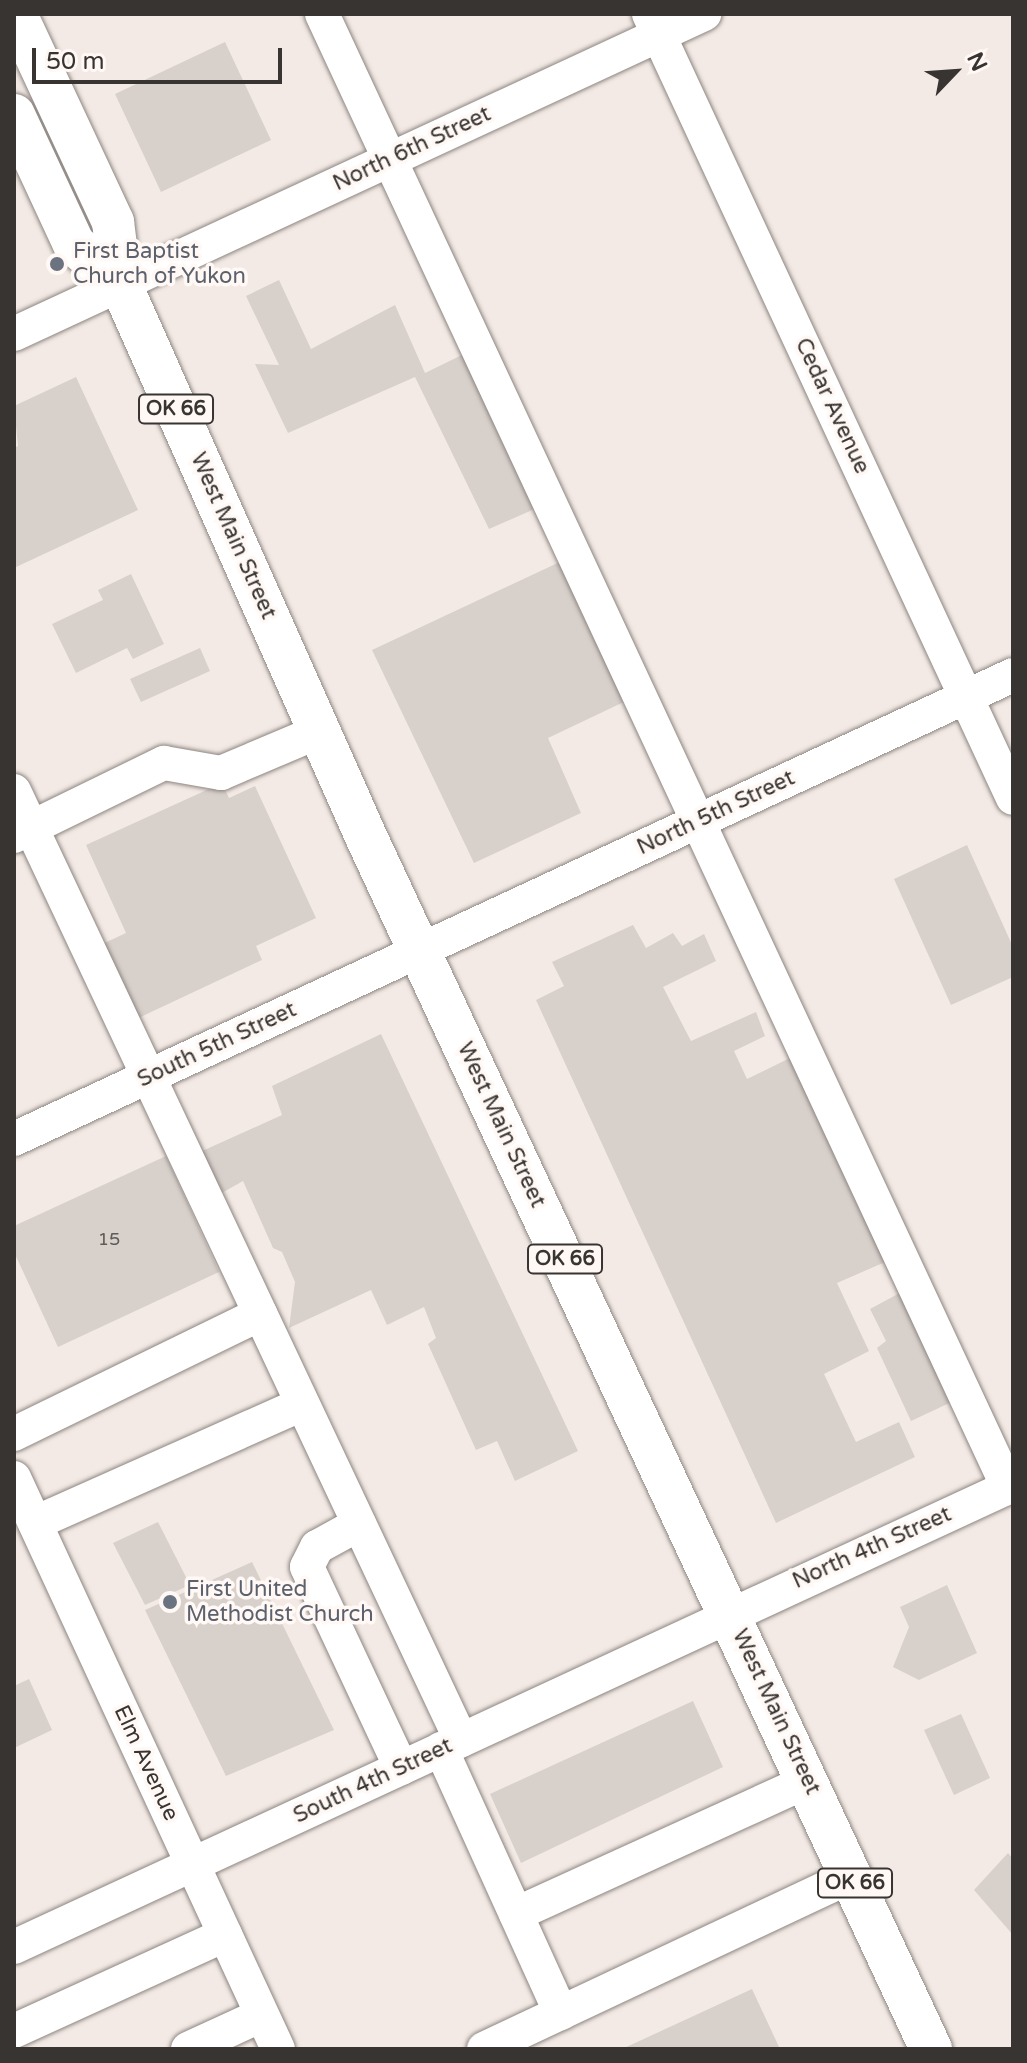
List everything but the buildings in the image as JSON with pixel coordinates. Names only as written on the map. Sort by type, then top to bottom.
[{"type":"main road","name":"West Main Street","points":[[16,14],[113,222],[121,285],[320,731],[419,951],[730,1612],[931,2049]]},
{"type":"main road","name":"West Main Street","points":[[14,115],[74,244],[121,285]]},
{"type":"street","points":[[322,14],[1010,1486]]},
{"type":"street","name":"North 6th Street","points":[[14,334],[388,160],[654,24],[704,14]]},
{"type":"street","name":"Cedar Avenue","points":[[654,24],[1013,798]]},
{"type":"street","name":"North 5th Street","points":[[419,951],[1013,675]]},
{"type":"street","points":[[23,832],[164,763],[221,773],[320,731]]},
{"type":"street","points":[[14,791],[23,832],[147,1077],[359,1524],[451,1745],[516,1914],[561,2013]]},
{"type":"street","name":"South 5th Street","points":[[14,1139],[419,951]]},
{"type":"street","points":[[14,1434],[260,1314]]},
{"type":"street","points":[[35,1523],[302,1404]]},
{"type":"street","name":"Elm Avenue","points":[[14,1478],[278,2049]]},
{"type":"street","name":"North 4th Street","points":[[730,1612],[1010,1486]]},
{"type":"street","points":[[359,1524],[317,1547],[307,1567],[401,1768]]},
{"type":"street","name":"South 4th Street","points":[[14,1947],[193,1866],[730,1612]]},
{"type":"street","points":[[516,1914],[808,1781]]},
{"type":"street","points":[[484,2049],[852,1876]]},
{"type":"street","points":[[14,2031],[225,1935]]},
{"type":"street","points":[[188,2049],[262,2015]]},
{"type":"place","name":"First Baptist Church of Yukon","points":[[57,264]]},
{"type":"place","name":"First United Methodist Church","points":[[170,1602]]}]
